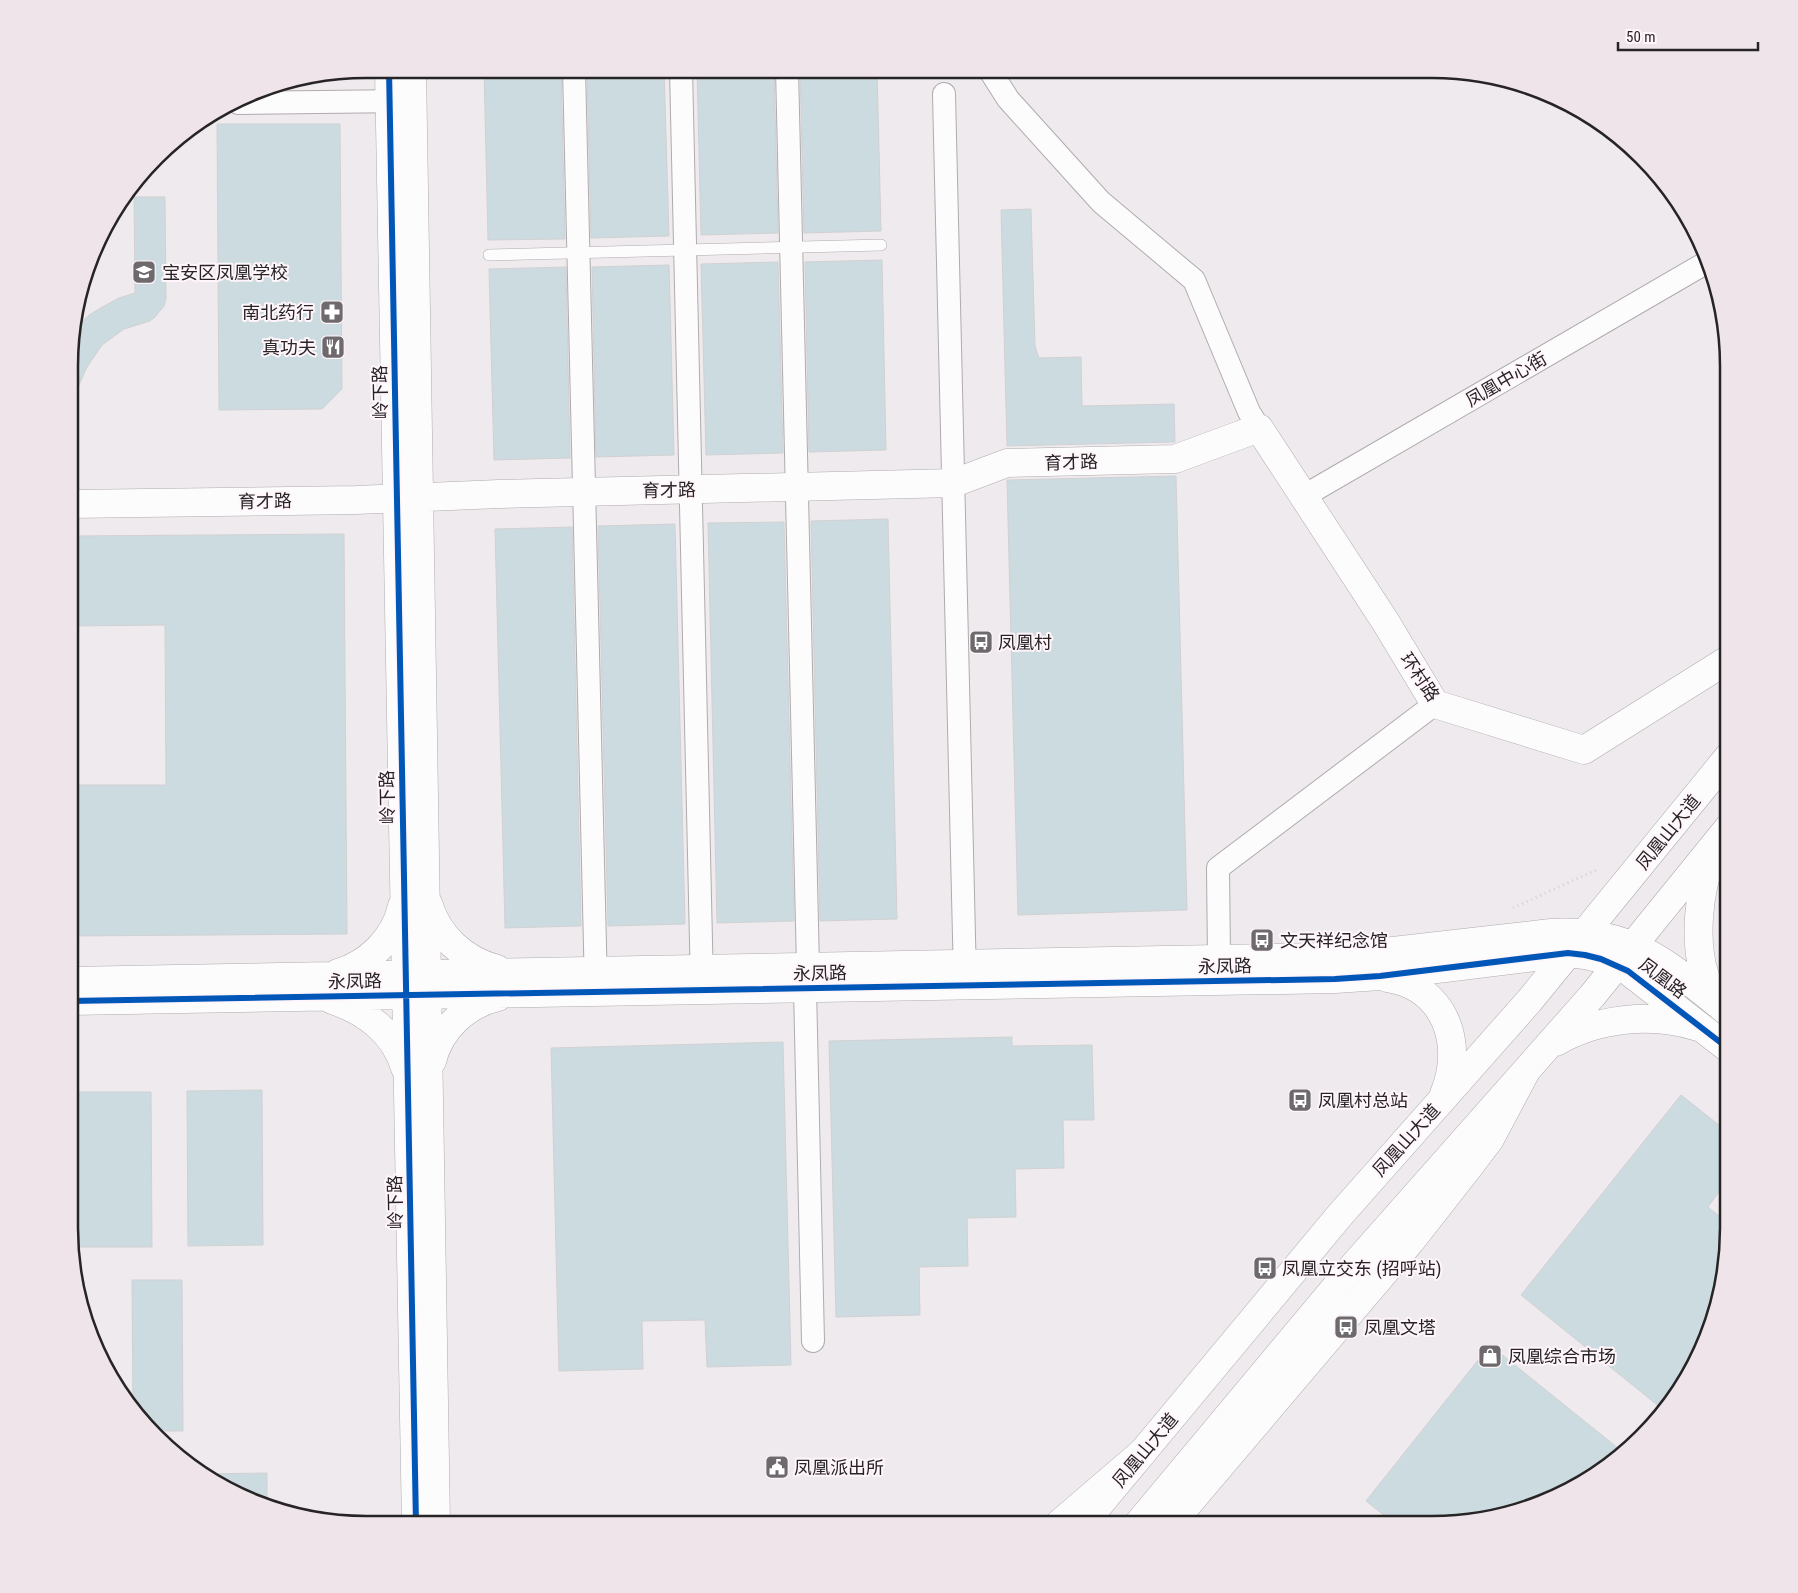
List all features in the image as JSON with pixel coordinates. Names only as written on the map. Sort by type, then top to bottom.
[{"type":"street","name":"岭下路","points":[[392,78],[401,101]]},
{"type":"street","name":"岭下路","points":[[409,78],[401,101],[416,984],[418,1082],[436,1516]]},
{"type":"street","points":[[574,78],[596,981]]},
{"type":"street","points":[[681,78],[702,979]]},
{"type":"street","points":[[787,78],[813,1341]]},
{"type":"street","points":[[995,78],[1008,99],[1101,202],[1194,280],[1249,412],[1259,428]]},
{"type":"street","points":[[944,94],[965,975]]},
{"type":"street","points":[[247,103],[401,101]]},
{"type":"street","name":"凤凰中心街","points":[[1304,496],[1702,265]]},
{"type":"street","name":"育才路","points":[[78,504],[408,498],[954,483],[1007,463],[1175,459],[1259,428]]},
{"type":"street","name":"环村路","points":[[1259,428],[1385,621],[1435,704],[1584,750],[1720,665]]},
{"type":"street","points":[[1219,959],[1218,868],[1435,704]]},
{"type":"street","name":"凤凰山大道","points":[[1090,1516],[1340,1215],[1530,1000],[1720,767]]},
{"type":"street","points":[[1145,1516],[1373,1244],[1548,1047],[1720,839]]},
{"type":"street","points":[[1720,843],[1704,881],[1699,920],[1703,967],[1720,1002]]},
{"type":"street","points":[[415,890],[432,914],[440,930],[452,944],[465,955],[518,983],[468,1010],[459,1017],[438,1043],[432,1062],[418,1082],[403,1062],[397,1048],[378,1025],[365,1015],[329,999],[318,986],[340,972],[358,965],[380,948],[390,935],[415,890]]},
{"type":"street","name":"永凤路","points":[[965,975],[1219,959],[1349,956],[1551,933],[1576,943]]},
{"type":"street","name":"凤凰路","points":[[1576,943],[1610,938],[1625,955],[1639,978],[1720,1042]]},
{"type":"street","name":"永凤路","points":[[78,981],[318,986],[965,975],[1335,979],[1374,976],[1576,943]]},
{"type":"street","name":"凤凰路","points":[[1625,955],[1669,965],[1720,1006]]},
{"type":"street","points":[[1374,976],[1398,980],[1416,986],[1440,1010],[1448,1031],[1452,1053],[1451,1074],[1442,1100]]},
{"type":"street","name":"永凤路","points":[[78,1001],[318,986]]},
{"type":"street","points":[[1548,1047],[1566,1036],[1587,1028],[1626,1020],[1665,1020],[1703,1028]]},
{"type":"street","points":[[1178,1516],[1404,1249],[1468,1168],[1490,1139],[1525,1073]]},
{"type":"street","name":"岭下路","points":[[416,1516],[418,1082]]},
{"type":"street","points":[[1068,1516],[1143,1452]]},
{"type":"lane","points":[[489,255],[881,245]]},
{"type":"path","points":[[1513,908],[1596,870]]},
{"type":"building","points":[[484,78],[561,78],[565,239],[488,240]]},
{"type":"building","points":[[587,78],[664,78],[669,236],[591,238]]},
{"type":"building","points":[[697,78],[774,78],[778,233],[701,235]]},
{"type":"building","points":[[800,78],[877,78],[881,231],[804,233]]},
{"type":"building","points":[[217,124],[340,124],[342,389],[322,409],[219,410]]},
{"type":"building","points":[[134,197],[165,197],[166,299],[164,306],[150,321],[124,329],[102,345],[87,367],[78,387],[78,346],[81,324],[89,315],[104,306],[119,298],[135,293]]},
{"type":"building","points":[[1031,209],[1035,346],[1039,358],[1081,357],[1082,406],[1174,404],[1175,442],[1007,446],[1001,210]]},
{"type":"building","points":[[882,260],[886,450],[809,452],[805,262]]},
{"type":"building","points":[[778,262],[783,453],[706,455],[701,264]]},
{"type":"building","points":[[669,265],[674,455],[596,457],[592,267]]},
{"type":"building","points":[[566,267],[570,458],[494,460],[489,269]]},
{"type":"building","points":[[1176,476],[1187,910],[1018,915],[1007,480]]},
{"type":"building","points":[[888,519],[897,919],[820,921],[811,521]]},
{"type":"building","points":[[784,522],[794,921],[717,923],[708,523]]},
{"type":"building","points":[[675,524],[685,924],[608,926],[598,526]]},
{"type":"building","points":[[572,527],[581,926],[505,928],[495,529]]},
{"type":"building","points":[[344,534],[347,934],[78,936],[78,785],[166,785],[165,625],[78,626],[78,536]]},
{"type":"building","points":[[1012,1037],[1012,1046],[1092,1045],[1094,1120],[1063,1120],[1064,1168],[1015,1169],[1016,1217],[967,1218],[968,1266],[919,1267],[920,1315],[836,1317],[829,1041]]},
{"type":"building","points":[[783,1042],[791,1365],[707,1367],[705,1320],[642,1321],[643,1369],[559,1371],[551,1048]]},
{"type":"building","points":[[262,1090],[263,1245],[188,1246],[187,1091]]},
{"type":"building","points":[[78,1092],[151,1092],[152,1247],[78,1247]]},
{"type":"building","points":[[1681,1095],[1720,1126],[1720,1190],[1708,1207],[1720,1217],[1720,1247],[1715,1284],[1699,1338],[1682,1372],[1659,1406],[1521,1295]]},
{"type":"building","points":[[132,1280],[182,1280],[183,1431],[162,1431],[133,1397]]},
{"type":"building","points":[[1490,1345],[1618,1448],[1593,1467],[1560,1486],[1543,1494],[1489,1510],[1452,1515],[1385,1516],[1366,1501]]},
{"type":"building","points":[[267,1473],[267,1498],[238,1486],[216,1474]]},
{"type":"cycle path","points":[[389,78],[416,1516]]},
{"type":"cycle path","points":[[78,1001],[1335,979],[1380,976],[1568,953],[1601,959],[1628,971],[1720,1042]]},
{"type":"place","name":"宝安区凤凰学校","points":[[144,272]]},
{"type":"place","name":"南北药行","points":[[332,312]]},
{"type":"place","name":"真功夫","points":[[333,347]]},
{"type":"place","name":"凤凰村","points":[[981,642]]},
{"type":"place","name":"文天祥纪念馆","points":[[1262,940]]},
{"type":"place","name":"凤凰村总站","points":[[1300,1100]]},
{"type":"place","name":"凤凰立交东 (招呼站)","points":[[1265,1268]]},
{"type":"place","name":"凤凰文塔","points":[[1346,1327]]},
{"type":"place","name":"凤凰综合市场","points":[[1490,1356]]},
{"type":"place","name":"凤凰派出所","points":[[777,1467]]}]
